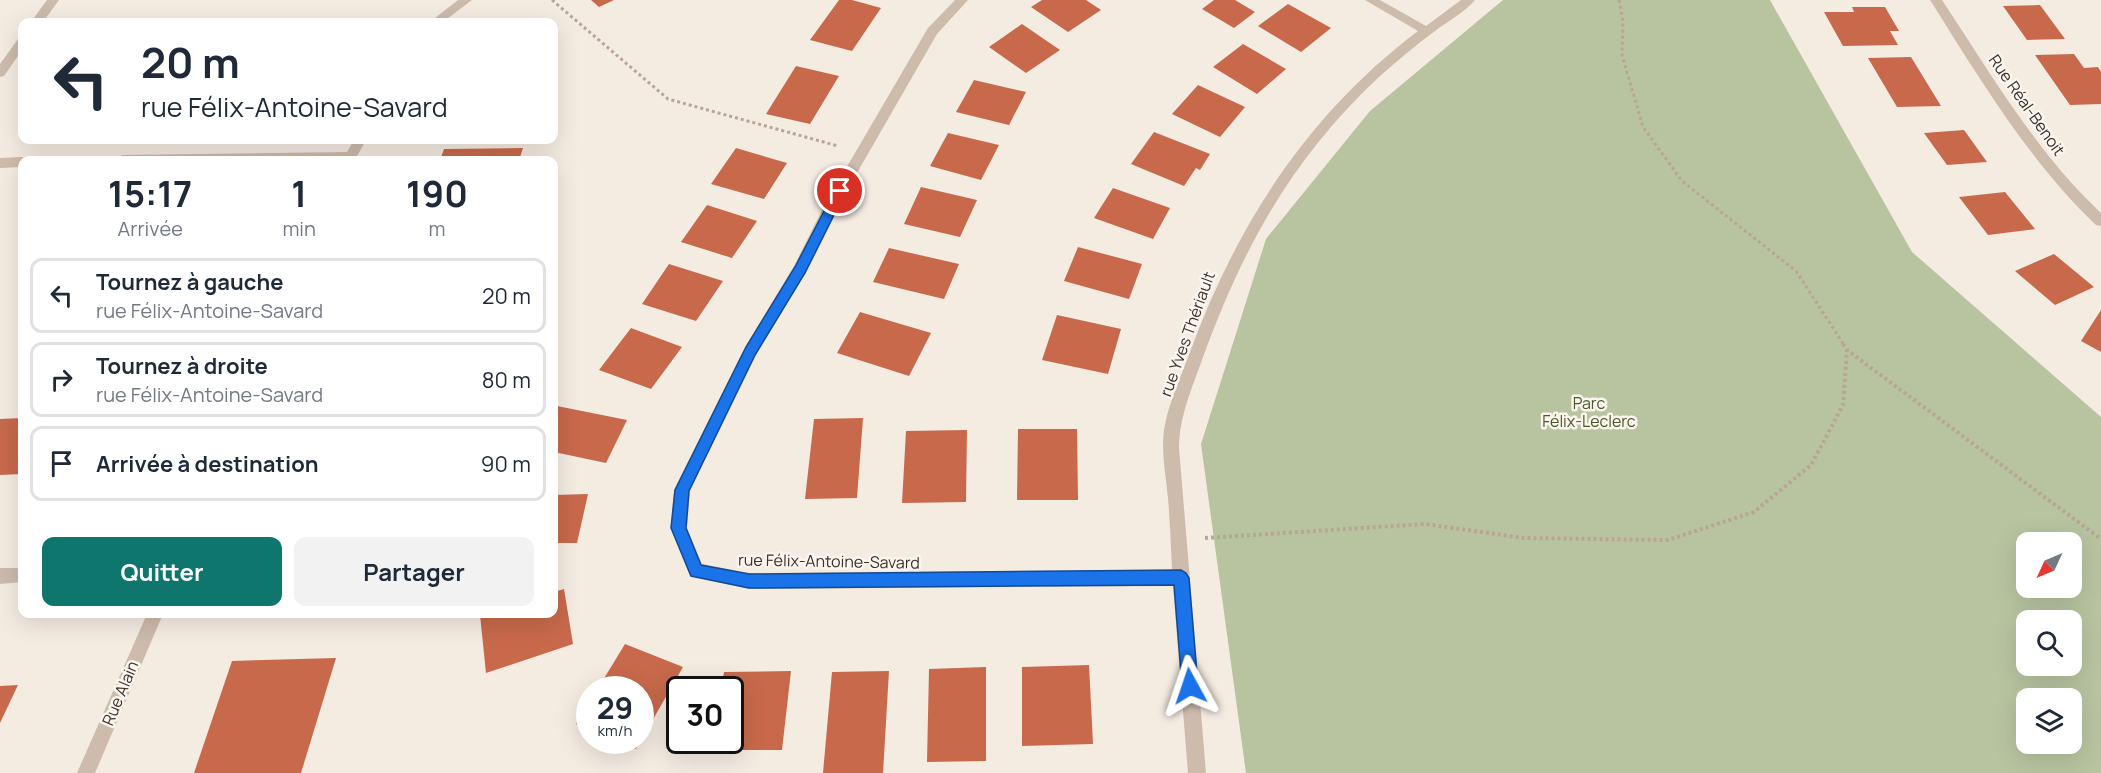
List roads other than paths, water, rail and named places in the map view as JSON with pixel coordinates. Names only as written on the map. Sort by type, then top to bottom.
[{"type":"street","points":[[40,18],[53,0]]},
{"type":"street","points":[[441,18],[466,0]]},
{"type":"street","name":"rue Félix-Antoine-Savard","points":[[963,0],[932,31],[829,210],[800,270],[750,351],[682,490],[679,528],[696,571],[749,581],[1181,578]]},
{"type":"street","points":[[1371,0],[1425,30]]},
{"type":"street","name":"rue Yves Thériault","points":[[1197,773],[1178,539],[1172,431],[1203,333],[1226,278],[1253,223],[1297,157],[1359,87],[1425,30],[1469,0]]},
{"type":"street","name":"Rue Réal-Benoit","points":[[1936,0],[2032,146],[2088,210],[2101,221]]},
{"type":"street","points":[[0,73],[18,48]]},
{"type":"street","points":[[0,163],[18,162]]},
{"type":"street","points":[[0,576],[18,575]]},
{"type":"street","name":"Rue Alain","points":[[86,773],[153,618]]},
{"type":"park label","name":"Parc Félix-Leclerc","points":[[1589,412]]}]
